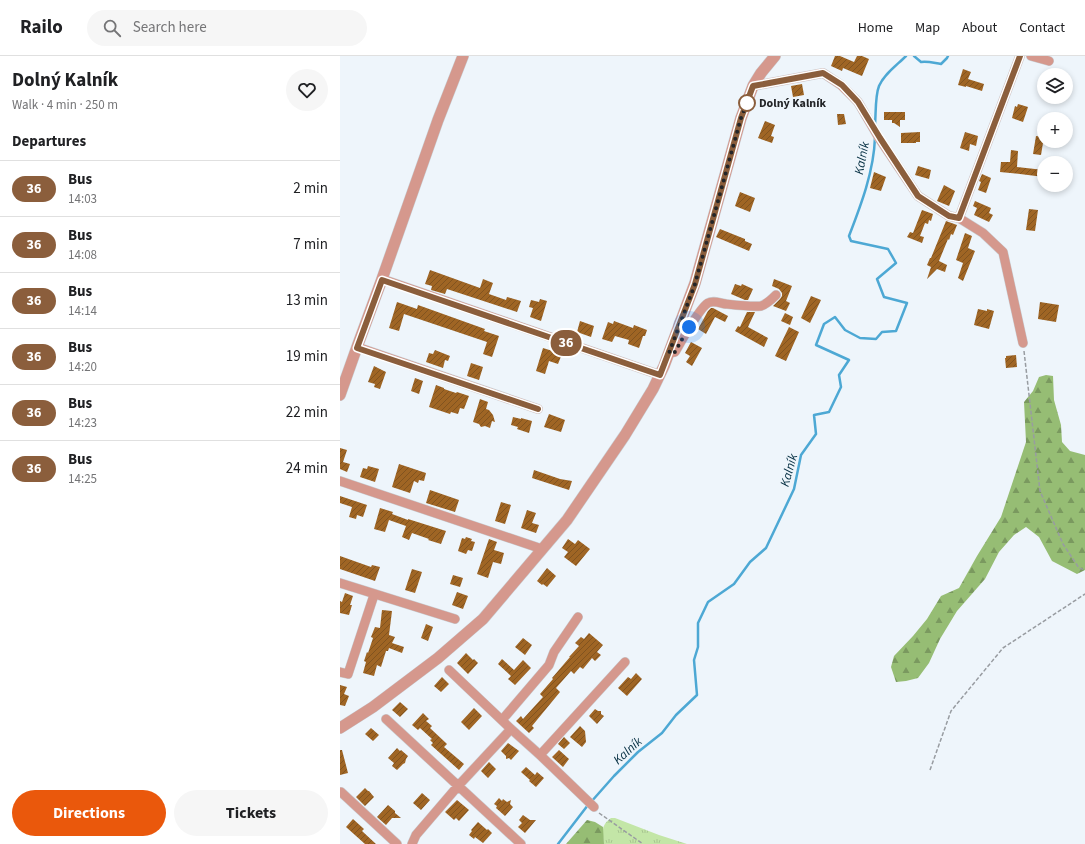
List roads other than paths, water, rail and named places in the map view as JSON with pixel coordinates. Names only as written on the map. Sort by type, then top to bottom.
[{"type":"street","points":[[340,395],[438,120],[463,56]]},
{"type":"street","points":[[340,728],[373,707],[438,658],[482,620],[567,520],[625,435],[660,375],[669,353],[695,284],[741,118],[753,86],[761,73],[775,56]]},
{"type":"street","points":[[959,218],[1020,56]]},
{"type":"street","points":[[1031,56],[1049,61]]},
{"type":"street","points":[[753,86],[823,73],[842,85],[858,102],[918,196],[949,216],[959,218],[983,233],[1004,252],[1023,343]]},
{"type":"street","points":[[382,280],[660,375]]},
{"type":"street","points":[[669,353],[675,352],[689,327],[707,303],[712,301],[732,305],[761,306],[776,295]]},
{"type":"street","points":[[357,348],[538,409]]},
{"type":"street","points":[[340,481],[542,549]]},
{"type":"street","points":[[340,583],[455,619]]},
{"type":"street","points":[[340,672],[348,674],[374,594]]},
{"type":"street","points":[[502,720],[549,665],[554,652],[578,617]]},
{"type":"street","points":[[540,755],[625,662]]},
{"type":"street","points":[[449,670],[594,807]]},
{"type":"street","points":[[386,720],[521,844]]},
{"type":"street","points":[[412,844],[416,835],[511,728]]},
{"type":"street","points":[[341,792],[397,844]]},
{"type":"waterway","name":"Kalník","points":[[875,124],[876,100],[879,86],[887,74],[906,56]]},
{"type":"waterway","name":"Kalník","points":[[914,56],[921,62],[941,64],[948,56]]},
{"type":"waterway","name":"Kalník","points":[[591,802],[614,776],[638,752],[662,733],[676,715],[697,695],[694,660],[698,647],[698,623],[708,602],[734,584],[750,562],[766,548],[794,489],[801,455],[816,434],[814,415],[829,412],[841,387],[839,375],[849,360],[816,345],[824,324],[835,317],[845,330],[860,338],[876,339],[882,332],[896,331],[907,303],[884,297],[877,279],[896,263],[888,249],[851,241],[849,236],[869,175],[875,137]]},
{"type":"waterway","name":"Kalník","points":[[558,844],[588,805]]},
{"type":"place","name":"Dolný Kalník","points":[[747,103]]}]
